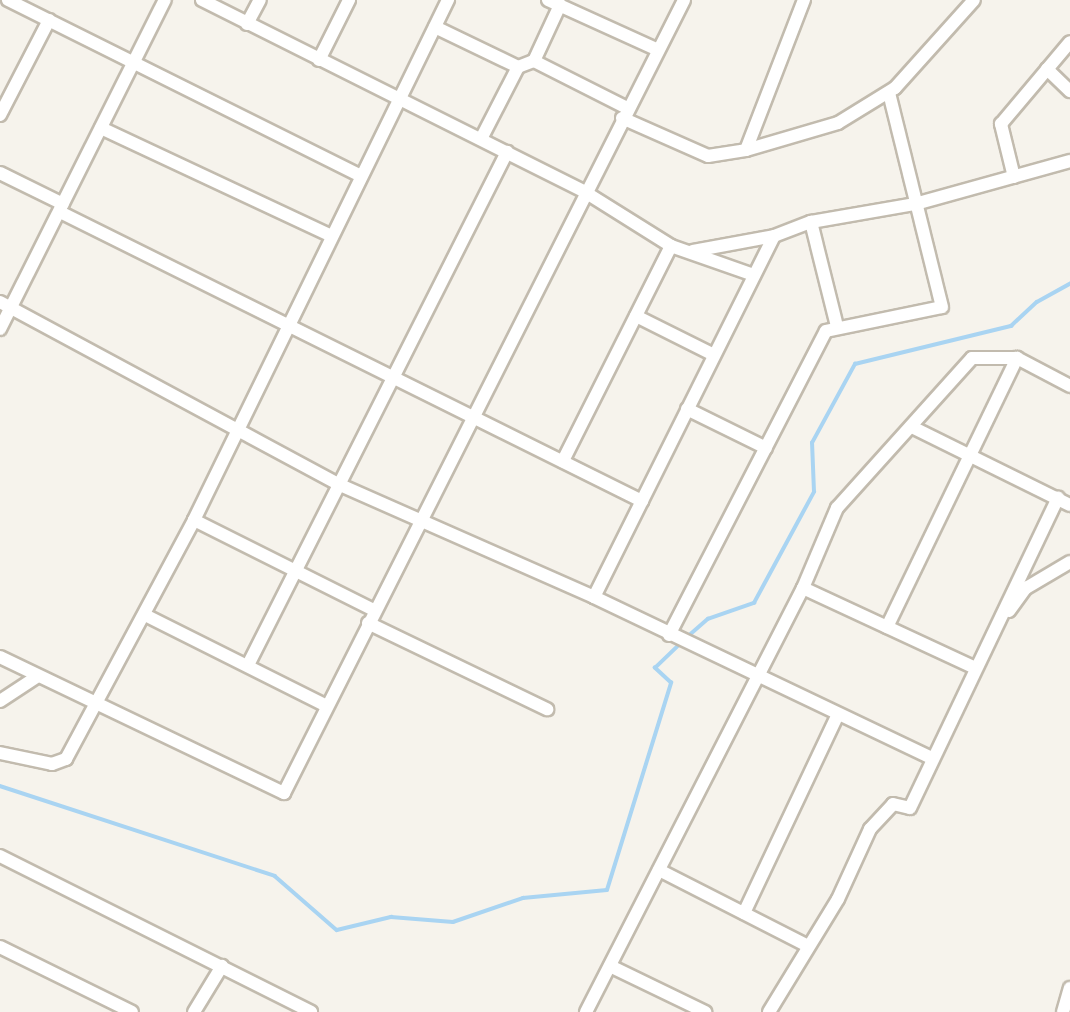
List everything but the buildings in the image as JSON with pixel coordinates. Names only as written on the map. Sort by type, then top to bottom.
[{"type":"street","points":[[8,0],[359,175]]},
{"type":"street","points":[[0,329],[5,304],[61,208],[165,0]]},
{"type":"street","points":[[202,0],[585,192],[671,246],[694,251],[754,275]]},
{"type":"street","points":[[247,24],[260,0]]},
{"type":"street","points":[[319,60],[349,0]]},
{"type":"street","points":[[0,753],[63,762],[93,703],[145,615],[194,520],[359,175],[447,0]]},
{"type":"street","points":[[0,657],[281,793],[684,0]]},
{"type":"street","points":[[435,27],[517,66],[534,61],[695,153],[722,155],[838,123],[889,93],[974,0]]},
{"type":"street","points":[[746,150],[802,1]]},
{"type":"street","points":[[534,61],[554,3],[658,50]]},
{"type":"street","points":[[0,115],[49,20]]},
{"type":"street","points":[[1014,177],[1001,124],[1070,42]]},
{"type":"street","points":[[481,139],[517,66]]},
{"type":"street","points":[[1047,69],[1070,91]]},
{"type":"street","points":[[670,635],[826,331],[837,326],[942,307],[889,93]]},
{"type":"street","points":[[101,128],[332,236]]},
{"type":"street","points":[[248,665],[507,152]]},
{"type":"street","points":[[694,251],[774,236],[811,222],[915,204],[1070,162]]},
{"type":"street","points":[[0,173],[61,208],[288,324],[642,501]]},
{"type":"street","points":[[811,222],[837,326]]},
{"type":"street","points":[[594,597],[774,236]]},
{"type":"street","points":[[563,461],[671,246]]},
{"type":"street","points":[[5,304],[235,431],[338,484],[594,597],[932,758]]},
{"type":"street","points":[[636,316],[715,355]]},
{"type":"street","points":[[586,1012],[803,588],[837,508],[912,428],[972,358],[1017,358],[1070,386]]},
{"type":"street","points":[[887,627],[1017,358]]},
{"type":"street","points":[[687,410],[766,448]]},
{"type":"street","points":[[912,428],[1070,505]]},
{"type":"street","points":[[769,1012],[838,899],[870,829],[893,804],[910,808],[1058,498]]},
{"type":"street","points":[[194,520],[374,610]]},
{"type":"street","points":[[986,646],[1026,588],[1070,562]]},
{"type":"street","points":[[803,588],[975,668]]},
{"type":"street","points":[[145,615],[327,706]]},
{"type":"street","points":[[368,623],[547,709]]},
{"type":"street","points":[[0,701],[38,676]]},
{"type":"street","points":[[744,913],[838,714]]},
{"type":"street","points":[[0,856],[311,1012]]},
{"type":"street","points":[[659,870],[808,946]]},
{"type":"street","points":[[0,947],[132,1012]]},
{"type":"street","points":[[194,1012],[222,966]]},
{"type":"street","points":[[610,966],[705,1012]]},
{"type":"street","points":[[1063,1012],[1070,988]]},
{"type":"waterway","points":[[686,638],[708,619],[754,603],[814,492],[812,443],[855,364],[1011,326],[1037,302],[1070,284]]},
{"type":"waterway","points":[[0,786],[275,876],[337,930],[391,917],[453,922],[523,898],[607,890],[671,683],[655,668],[681,643]]}]
